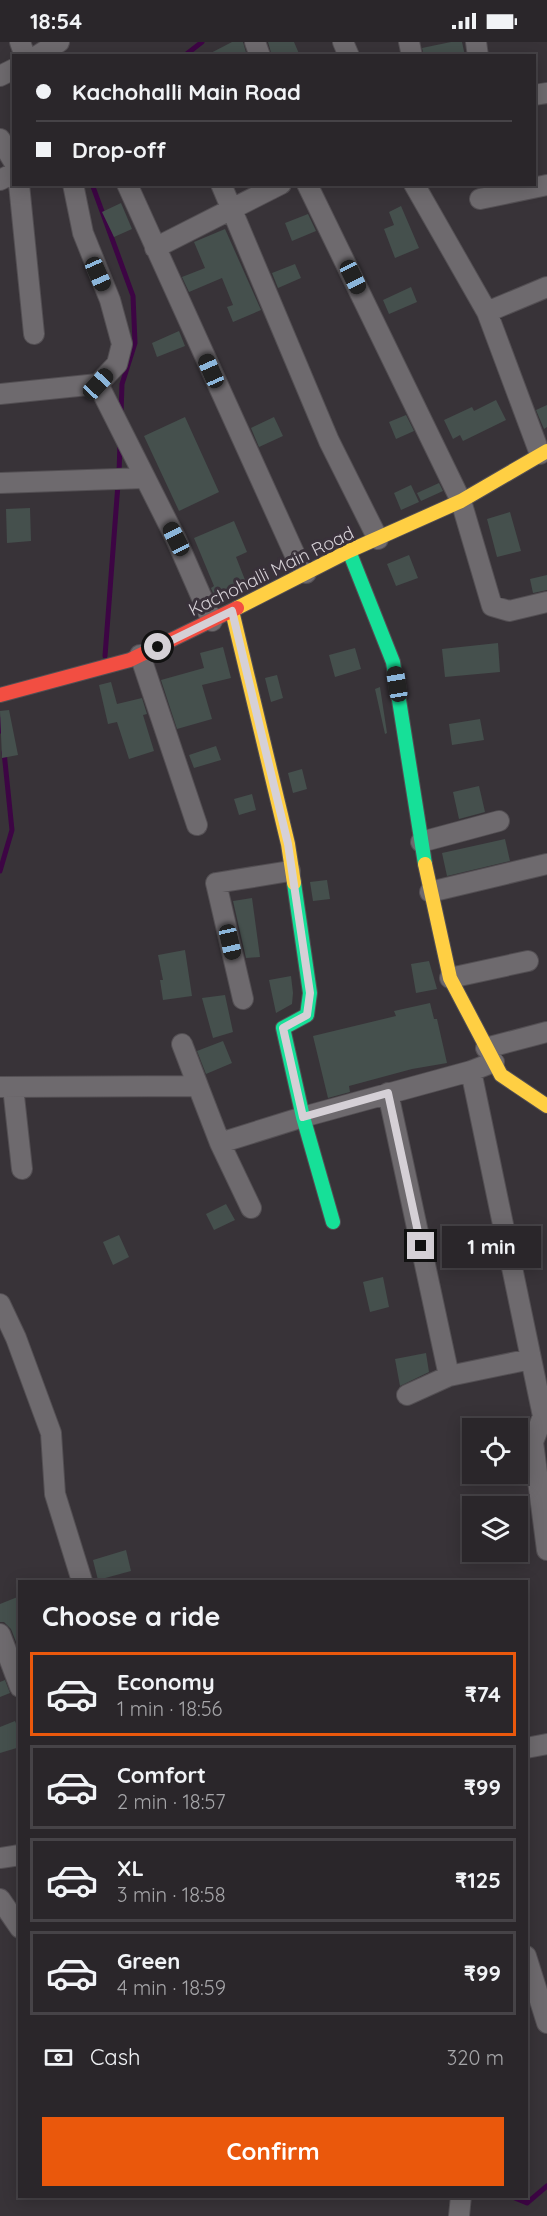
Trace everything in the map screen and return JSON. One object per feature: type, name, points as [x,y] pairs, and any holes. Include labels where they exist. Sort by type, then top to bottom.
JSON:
[{"type":"street","points":[[40,54],[59,42]]},
{"type":"street","points":[[0,139],[12,159]]},
{"type":"street","points":[[480,199],[547,185]]},
{"type":"street","points":[[19,186],[34,334]]},
{"type":"street","points":[[0,394],[98,384],[117,364],[122,344],[110,300],[83,233],[73,186]]},
{"type":"street","points":[[128,186],[295,555],[306,573]]},
{"type":"street","points":[[222,186],[329,441],[378,539]]},
{"type":"street","points":[[155,248],[277,186]]},
{"type":"street","points":[[308,186],[461,501],[492,606],[509,611],[547,602]]},
{"type":"street","points":[[415,186],[487,312],[543,452]]},
{"type":"street","points":[[487,312],[547,287]]},
{"type":"street","points":[[98,384],[207,604],[212,621]]},
{"type":"street","name":"Kachohalli Main Road","points":[[0,696],[130,660],[349,551],[461,501],[543,452]]},
{"type":"street","points":[[0,483],[145,478]]},
{"type":"street","points":[[349,551],[393,662],[420,842],[450,978],[501,1075],[547,1106]]},
{"type":"street","points":[[232,611],[288,844],[290,871],[310,993],[307,1015],[283,1028],[303,1117],[333,1222]]},
{"type":"street","points":[[140,655],[197,825]]},
{"type":"street","points":[[420,842],[499,821]]},
{"type":"street","points":[[430,892],[547,864]]},
{"type":"street","points":[[243,999],[216,883],[290,871]]},
{"type":"street","points":[[450,978],[528,961]]},
{"type":"street","points":[[220,1143],[303,1117],[471,1071],[490,1055],[547,1032]]},
{"type":"street","points":[[182,1044],[220,1143],[251,1208]]},
{"type":"street","points":[[471,1071],[543,1416],[540,1441],[547,1550]]},
{"type":"street","points":[[22,1168],[7,1087],[198,1086]]},
{"type":"street","points":[[388,1093],[449,1376]]},
{"type":"street","points":[[0,1304],[16,1338],[51,1433],[55,1494],[82,1580]]},
{"type":"street","points":[[406,1395],[449,1376],[531,1359]]},
{"type":"street","points":[[0,1634],[18,1682]]},
{"type":"street","points":[[528,1748],[547,1744]]},
{"type":"street","points":[[0,1858],[18,1855]]},
{"type":"street","points":[[0,1899],[18,1925]]},
{"type":"street","points":[[528,1962],[547,2023]]},
{"type":"street","points":[[459,2216],[461,2198]]},
{"type":"building","points":[[232,42],[243,42],[246,54],[209,54]]},
{"type":"building","points":[[268,42],[294,42],[299,54],[271,54]]},
{"type":"building","points":[[462,42],[465,54],[424,54],[422,48]]},
{"type":"building","points":[[121,203],[132,229],[114,237],[102,212]]},
{"type":"building","points":[[401,206],[419,248],[395,258],[384,229],[394,225],[389,212]]},
{"type":"building","points":[[308,214],[316,231],[292,241],[285,223]]},
{"type":"building","points":[[225,229],[261,310],[233,322],[227,307],[233,305],[222,278],[189,292],[182,277],[205,268],[194,242]]},
{"type":"building","points":[[295,264],[301,278],[278,288],[272,273]]},
{"type":"building","points":[[411,287],[417,302],[389,314],[383,300]]},
{"type":"building","points":[[179,331],[185,346],[157,357],[152,343]]},
{"type":"building","points":[[496,400],[506,420],[463,441],[460,435],[453,439],[444,420],[472,407],[474,411]]},
{"type":"building","points":[[547,405],[547,427],[544,429],[536,410]]},
{"type":"building","points":[[406,415],[414,431],[396,439],[389,422]]},
{"type":"building","points":[[185,417],[219,492],[179,511],[144,436]]},
{"type":"building","points":[[274,417],[283,436],[259,447],[251,428]]},
{"type":"building","points":[[439,483],[443,491],[421,501],[417,493]]},
{"type":"building","points":[[411,485],[419,502],[401,510],[394,493]]},
{"type":"building","points":[[30,508],[31,541],[7,543],[6,509]]},
{"type":"building","points":[[510,512],[521,551],[497,557],[487,519]]},
{"type":"building","points":[[234,521],[247,552],[236,557],[247,585],[216,600],[211,588],[214,586],[194,538]]},
{"type":"building","points":[[409,555],[418,578],[396,586],[387,564]]},
{"type":"building","points":[[547,575],[547,590],[533,593],[530,579]]},
{"type":"building","points":[[498,643],[500,672],[445,677],[442,649]]},
{"type":"building","points":[[223,647],[231,678],[202,685],[212,719],[177,729],[161,680],[204,668],[200,653]]},
{"type":"building","points":[[355,648],[361,669],[335,677],[329,655]]},
{"type":"building","points":[[277,675],[283,698],[271,702],[265,678]]},
{"type":"building","points":[[111,682],[117,704],[142,698],[147,714],[143,715],[154,751],[129,759],[117,722],[108,724],[99,685]]},
{"type":"building","points":[[380,687],[387,733],[385,734],[375,689]]},
{"type":"building","points":[[9,710],[18,755],[2,758],[0,711]]},
{"type":"building","points":[[480,719],[484,740],[452,745],[449,724]]},
{"type":"building","points":[[216,746],[221,760],[194,768],[189,755]]},
{"type":"building","points":[[302,769],[307,789],[293,793],[288,773]]},
{"type":"building","points":[[479,786],[485,812],[459,819],[453,792]]},
{"type":"building","points":[[252,794],[256,810],[239,815],[234,799]]},
{"type":"building","points":[[505,839],[510,861],[447,876],[442,853]]},
{"type":"building","points":[[327,880],[330,899],[313,901],[310,882]]},
{"type":"building","points":[[252,898],[260,957],[246,958],[233,901]]},
{"type":"building","points":[[185,950],[192,996],[163,1000],[160,980],[163,980],[158,955]]},
{"type":"building","points":[[429,961],[437,989],[416,993],[411,964]]},
{"type":"building","points":[[291,976],[292,1004],[276,1013],[269,980]]},
{"type":"building","points":[[225,995],[233,1032],[213,1038],[202,998]]},
{"type":"building","points":[[430,1003],[434,1019],[437,1019],[447,1063],[412,1069],[349,1086],[350,1092],[328,1098],[313,1036],[396,1016],[394,1011]]},
{"type":"building","points":[[223,1041],[232,1063],[206,1074],[197,1051]]},
{"type":"building","points":[[226,1204],[235,1220],[214,1230],[206,1214]]},
{"type":"building","points":[[119,1235],[129,1257],[113,1265],[103,1242]]},
{"type":"building","points":[[383,1277],[389,1307],[370,1312],[363,1282]]},
{"type":"building","points":[[426,1353],[429,1372],[400,1386],[395,1359]]},
{"type":"building","points":[[126,1550],[131,1571],[98,1580],[93,1560]]},
{"type":"building","points":[[18,1597],[18,1647],[11,1629],[4,1622],[0,1622],[0,1604]]},
{"type":"building","points":[[5,1680],[10,1693],[0,1697],[0,1682]]},
{"type":"building","points":[[15,1721],[18,1728],[18,1748],[0,1753],[0,1727]]},
{"type":"waterway","points":[[187,54],[202,42]]},
{"type":"waterway","points":[[93,186],[133,296],[135,343],[122,384],[121,414]]},
{"type":"waterway","points":[[119,474],[120,442]]},
{"type":"waterway","points":[[105,656],[118,484]]},
{"type":"waterway","points":[[0,719],[1,731]]},
{"type":"waterway","points":[[0,871],[12,830],[4,752]]},
{"type":"waterway","points":[[515,2198],[527,2203],[547,2186]]},
{"type":"traffic: fast","points":[[349,551],[393,662],[425,864]]},
{"type":"traffic: fast","points":[[294,883],[310,993],[307,1015],[283,1028],[303,1117],[333,1222]]},
{"type":"traffic: slow","points":[[237,608],[349,551],[461,501],[547,451]]},
{"type":"traffic: slow","points":[[232,611],[288,844],[294,883]]},
{"type":"traffic: slow","points":[[425,864],[450,978],[501,1075],[547,1106]]},
{"type":"traffic: jam","points":[[0,695],[130,660],[237,608]]},
{"type":"route","points":[[158,647],[232,611],[288,844],[290,871],[310,993],[307,1015],[283,1028],[303,1117],[388,1093],[421,1246]]}]
